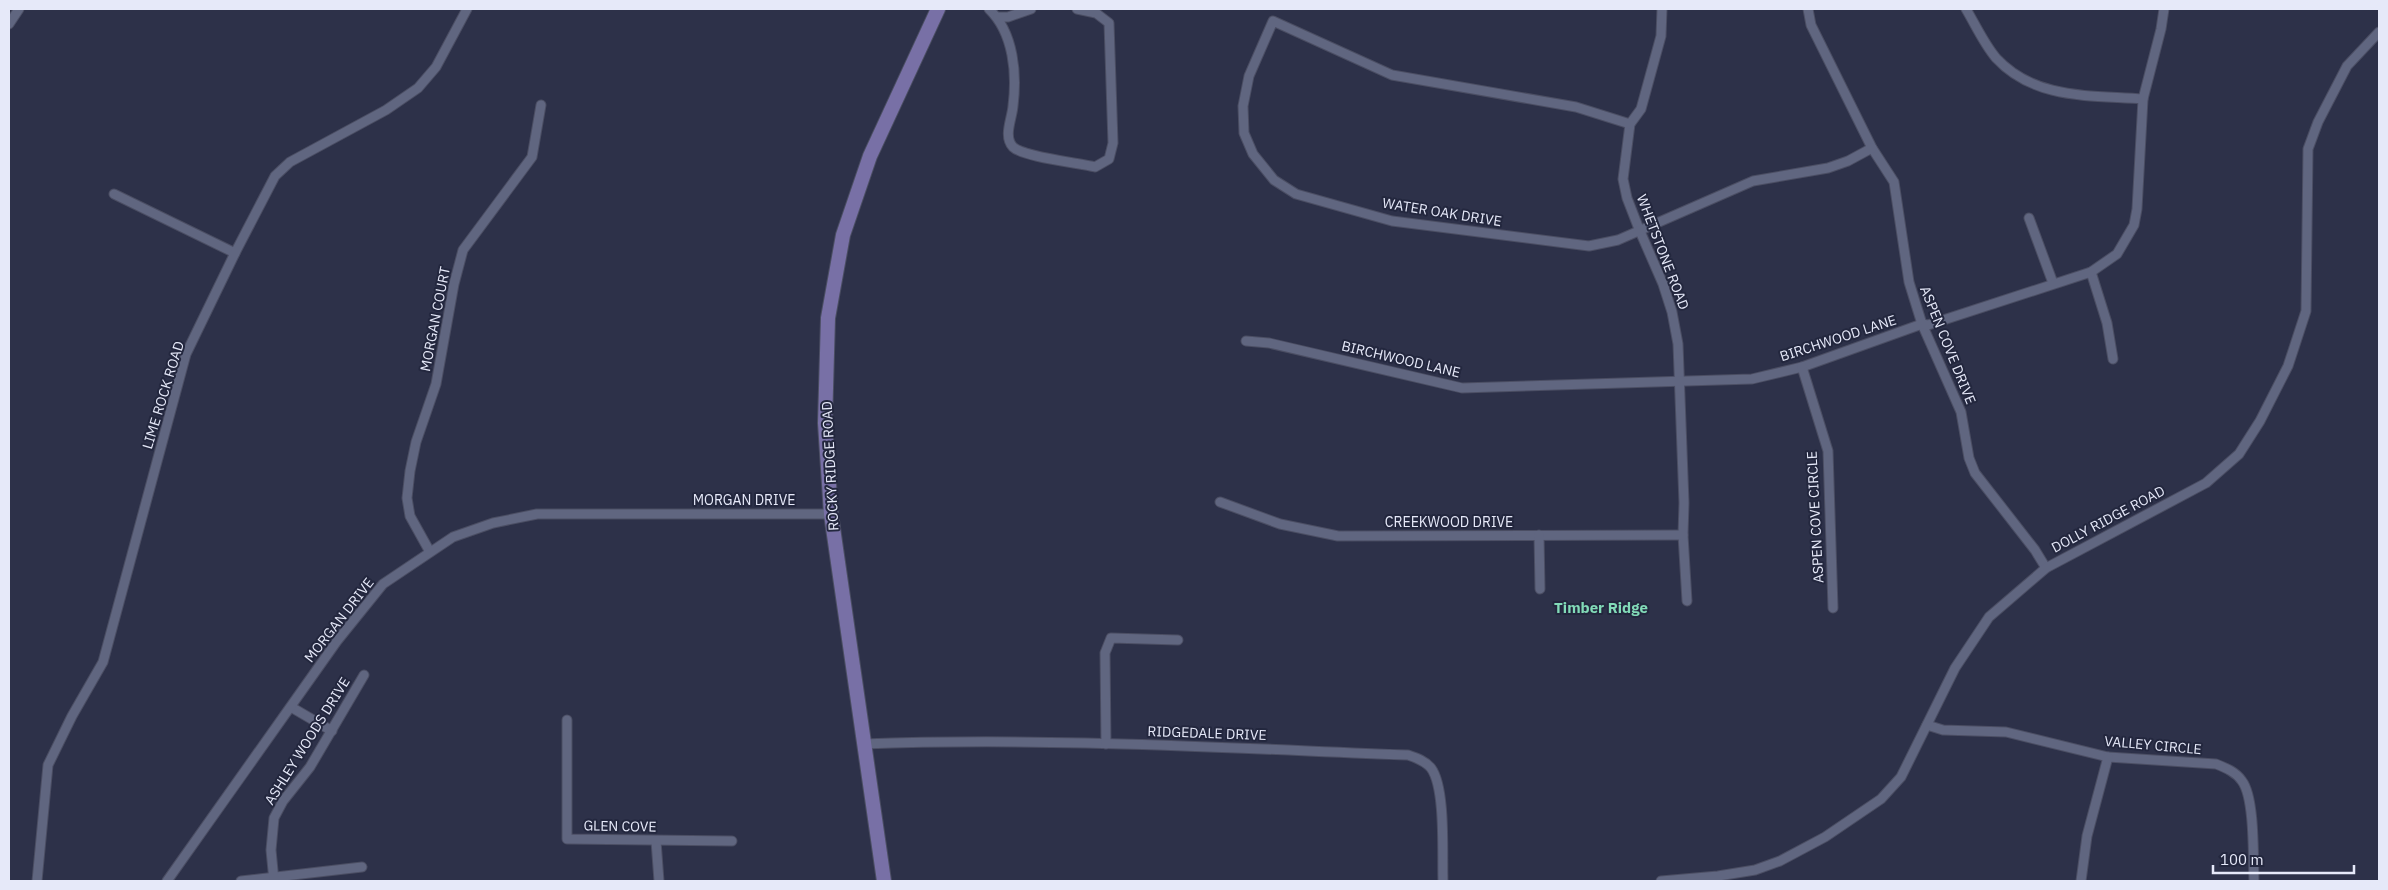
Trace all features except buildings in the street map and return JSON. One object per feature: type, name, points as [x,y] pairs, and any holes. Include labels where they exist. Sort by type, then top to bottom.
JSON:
[{"type":"main road","name":"ROCKY RIDGE ROAD","points":[[884,881],[831,514],[825,423],[828,318],[843,235],[870,156],[938,9]]},
{"type":"street","points":[[9,24],[19,9]]},
{"type":"street","name":"LIME ROCK ROAD","points":[[37,881],[48,765],[72,716],[103,662],[186,354],[234,253],[275,176],[290,162],[386,110],[418,88],[436,67],[467,9]]},
{"type":"street","points":[[989,9],[998,18],[1008,36],[1015,73],[1013,107],[1008,134],[1013,147],[1026,154],[1095,167],[1110,159],[1113,143],[1110,23],[1096,13],[1077,9]]},
{"type":"street","points":[[998,18],[1008,18],[1031,9]]},
{"type":"street","name":"WHETSTONE ROAD","points":[[1662,9],[1662,36],[1641,108],[1630,124],[1624,179],[1627,198],[1638,229],[1663,284],[1672,312],[1678,344],[1684,503],[1683,534],[1687,601]]},
{"type":"street","name":"ASPEN COVE DRIVE","points":[[1808,9],[1811,25],[1872,148],[1894,182],[1909,282],[1922,324],[1961,412],[1969,458],[1975,473],[2036,550],[2046,568]]},
{"type":"street","points":[[1966,9],[1995,57],[2018,78],[2052,92],[2143,99]]},
{"type":"street","name":"BIRCHWOOD LANE","points":[[1246,341],[1269,343],[1462,388],[1752,379],[1802,367],[1922,324],[1928,325],[2091,272],[2116,254],[2134,224],[2138,209],[2143,99],[2161,29],[2164,9]]},
{"type":"street","name":"WATER OAK DRIVE","points":[[1630,124],[1576,107],[1392,75],[1273,21],[1249,76],[1243,106],[1244,133],[1253,154],[1274,180],[1296,194],[1392,221],[1589,246],[1618,240],[1638,229],[1753,181],[1828,168],[1848,162],[1872,148]]},
{"type":"street","name":"DOLLY RIDGE ROAD","points":[[1660,881],[1718,876],[1755,870],[1780,861],[1825,837],[1881,799],[1901,777],[1955,668],[1989,616],[2046,568],[2206,484],[2239,454],[2260,421],[2288,366],[2306,311],[2308,149],[2318,122],[2347,66],[2379,32]]},
{"type":"street","name":"MORGAN COURT","points":[[430,552],[410,516],[407,498],[416,442],[436,384],[454,284],[464,250],[532,157],[541,105]]},
{"type":"street","points":[[114,194],[234,253]]},
{"type":"street","points":[[2029,218],[2053,283]]},
{"type":"street","points":[[2091,272],[2107,323],[2113,360]]},
{"type":"street","name":"ASPEN COVE CIRCLE","points":[[1802,367],[1828,452],[1833,608]]},
{"type":"street","name":"CREEKWOOD DRIVE","points":[[1220,502],[1280,524],[1338,536],[1683,534]]},
{"type":"street","name":"MORGAN DRIVE","points":[[168,881],[337,641],[383,584],[453,537],[493,522],[537,514],[831,514]]},
{"type":"street","points":[[1539,536],[1540,589]]},
{"type":"street","points":[[1106,744],[1105,653],[1111,638],[1178,640]]},
{"type":"street","name":"ASHLEY WOODS DRIVE","points":[[274,879],[271,850],[274,818],[283,801],[310,767],[364,675]]},
{"type":"street","points":[[291,707],[332,731]]},
{"type":"street","name":"GLEN COVE","points":[[567,720],[567,839],[732,842]]},
{"type":"street","name":"VALLEY CIRCLE","points":[[1927,725],[1943,730],[2006,732],[2108,757],[2216,764],[2229,769],[2243,782],[2250,805],[2254,881]]},
{"type":"street","name":"RIDGEDALE DRIVE","points":[[863,744],[947,741],[1106,744],[1408,755],[1420,758],[1432,769],[1440,791],[1443,881]]},
{"type":"street","points":[[2081,881],[2087,836],[2108,757]]},
{"type":"street","points":[[656,840],[659,881]]},
{"type":"street","points":[[242,881],[274,879],[362,867]]},
{"type":"district","name":"Timber Ridge","points":[[1601,608]]}]
